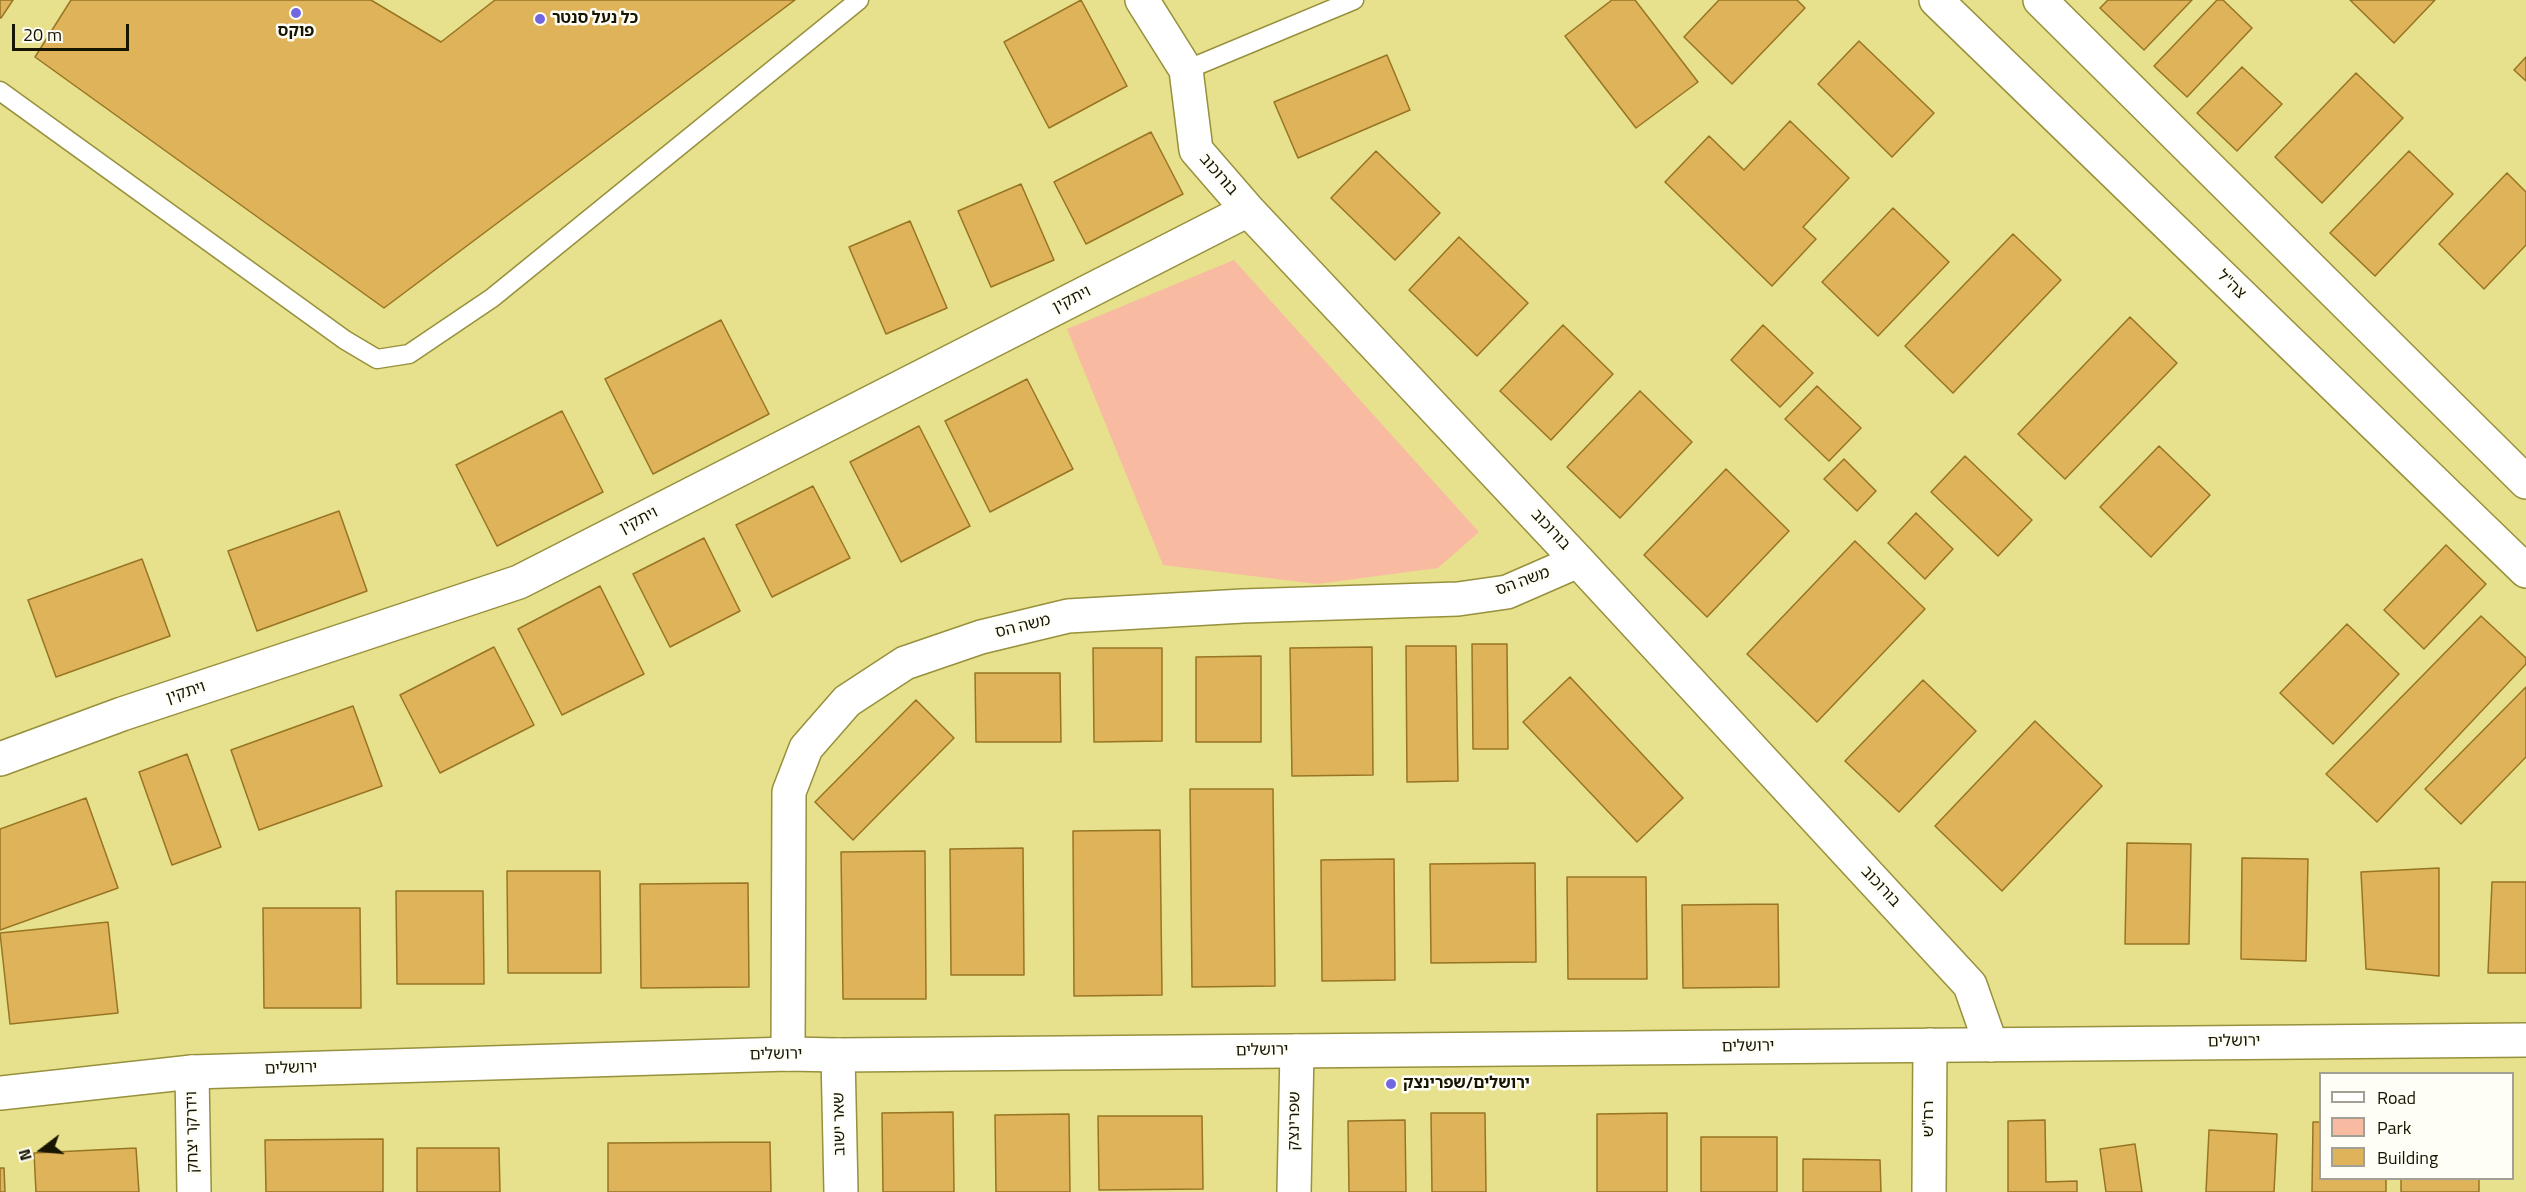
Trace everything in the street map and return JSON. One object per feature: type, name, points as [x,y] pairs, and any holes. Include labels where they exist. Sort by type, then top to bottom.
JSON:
[{"type":"street","name":"בורוכוב","points":[[1142,0],[1186,70],[1196,150],[1248,210],[1578,561],[1970,985],[1991,1045]]},
{"type":"street","name":"צה\"ל","points":[[1936,0],[2526,571]]},
{"type":"street","points":[[2040,0],[2526,482]]},
{"type":"street","name":"ויתקין","points":[[0,759],[122,714],[519,582],[1248,210]]},
{"type":"street","name":"משה הס","points":[[788,1054],[789,792],[806,748],[847,701],[905,663],[981,637],[1068,616],[1244,606],[1458,599],[1507,592],[1578,561]]},
{"type":"street","name":"ירושלים","points":[[0,1093],[192,1072],[788,1054],[2526,1040]]},
{"type":"street","name":"רח\"ש","points":[[1929,1192],[1930,1045]]},
{"type":"street","name":"שפרינצק","points":[[1294,1192],[1296,1051]]},
{"type":"street","name":"שאר ישוב","points":[[838,1055],[842,1192]]},
{"type":"street","name":"וידרקר יצחק","points":[[192,1072],[194,1192]]},
{"type":"lane","points":[[0,91],[345,340],[378,359],[409,354],[492,298],[859,0]]},
{"type":"lane","points":[[1186,70],[1354,0]]},
{"type":"green space","points":[[1234,260],[1479,532],[1438,568],[1317,584],[1163,565],[1067,329]]},
{"type":"building","points":[[0,0],[13,0],[1,18],[0,18]]},
{"type":"building","points":[[71,0],[371,0],[441,42],[495,0],[795,0],[384,308],[35,57]]},
{"type":"building","points":[[1081,0],[1127,86],[1049,128],[1004,42]]},
{"type":"building","points":[[1612,0],[1635,0],[1698,82],[1636,128],[1565,36]]},
{"type":"building","points":[[1719,0],[1797,0],[1805,8],[1732,84],[1684,37]]},
{"type":"building","points":[[2108,0],[2192,0],[2144,50],[2100,8]]},
{"type":"building","points":[[2217,0],[2223,0],[2252,28],[2187,97],[2154,66]]},
{"type":"building","points":[[2350,0],[2435,0],[2394,43]]},
{"type":"building","points":[[1859,41],[1934,113],[1892,157],[1818,84]]},
{"type":"building","points":[[1387,55],[1410,110],[1298,158],[1274,102]]},
{"type":"building","points":[[2526,57],[2526,81],[2514,70]]},
{"type":"building","points":[[2242,67],[2282,104],[2237,151],[2197,113]]},
{"type":"building","points":[[2356,73],[2403,118],[2322,203],[2275,157]]},
{"type":"building","points":[[1790,121],[1849,178],[1803,227],[1816,239],[1772,286],[1665,182],[1709,136],[1744,170]]},
{"type":"building","points":[[1151,132],[1183,194],[1086,244],[1054,182]]},
{"type":"building","points":[[1376,151],[1440,213],[1395,260],[1331,198]]},
{"type":"building","points":[[2409,151],[2453,194],[2375,276],[2330,233]]},
{"type":"building","points":[[2507,173],[2526,192],[2526,245],[2484,289],[2439,244]]},
{"type":"building","points":[[1021,184],[1054,260],[991,287],[958,211]]},
{"type":"building","points":[[1893,208],[1949,262],[1878,336],[1822,282]]},
{"type":"building","points":[[910,221],[947,308],[886,334],[849,247]]},
{"type":"building","points":[[2013,234],[2061,280],[1953,393],[1905,346]]},
{"type":"building","points":[[1459,237],[1528,303],[1477,356],[1409,290]]},
{"type":"building","points":[[2130,317],[2177,363],[2065,479],[2018,434]]},
{"type":"building","points":[[721,320],[769,414],[653,474],[605,379]]},
{"type":"building","points":[[1563,325],[1613,374],[1551,440],[1500,391]]},
{"type":"building","points":[[1763,325],[1813,373],[1780,407],[1731,360]]},
{"type":"building","points":[[1027,379],[1073,469],[990,512],[945,421]]},
{"type":"building","points":[[1817,386],[1861,428],[1829,461],[1785,419]]},
{"type":"building","points":[[1640,391],[1692,442],[1620,518],[1567,467]]},
{"type":"building","points":[[562,411],[603,492],[497,546],[456,465]]},
{"type":"building","points":[[919,426],[970,526],[901,562],[850,462]]},
{"type":"building","points":[[2159,446],[2210,495],[2151,557],[2100,507]]},
{"type":"building","points":[[1965,456],[2032,520],[1998,556],[1931,492]]},
{"type":"building","points":[[1844,459],[1876,491],[1857,511],[1824,479]]},
{"type":"building","points":[[1726,469],[1789,531],[1707,617],[1644,555]]},
{"type":"building","points":[[813,486],[850,558],[772,597],[736,525]]},
{"type":"building","points":[[339,511],[367,591],[257,631],[228,551]]},
{"type":"building","points":[[1916,513],[1953,549],[1925,579],[1888,543]]},
{"type":"building","points":[[704,538],[740,611],[670,647],[633,574]]},
{"type":"building","points":[[1855,541],[1925,609],[1817,722],[1747,654]]},
{"type":"building","points":[[2446,545],[2486,584],[2424,649],[2384,610]]},
{"type":"building","points":[[142,559],[170,636],[56,677],[28,600]]},
{"type":"building","points":[[600,586],[644,674],[562,715],[518,629]]},
{"type":"building","points":[[2481,616],[2526,658],[2526,664],[2377,822],[2326,774]]},
{"type":"building","points":[[2347,624],[2399,674],[2333,744],[2280,693]]},
{"type":"building","points":[[1472,644],[1507,644],[1508,749],[1473,749]]},
{"type":"building","points":[[1406,646],[1456,646],[1458,781],[1407,782]]},
{"type":"building","points":[[494,647],[534,725],[440,773],[400,695]]},
{"type":"building","points":[[1372,647],[1373,775],[1292,776],[1290,648]]},
{"type":"building","points":[[1093,648],[1162,648],[1162,741],[1094,742]]},
{"type":"building","points":[[1261,656],[1261,742],[1196,742],[1196,657]]},
{"type":"building","points":[[975,673],[1060,673],[1061,742],[976,742]]},
{"type":"building","points":[[1570,677],[1683,798],[1637,842],[1523,722]]},
{"type":"building","points":[[1923,680],[1976,731],[1899,812],[1845,761]]},
{"type":"building","points":[[2526,687],[2526,757],[2461,824],[2425,789]]},
{"type":"building","points":[[916,700],[954,738],[853,840],[815,802]]},
{"type":"building","points":[[353,706],[382,786],[259,830],[231,750]]},
{"type":"building","points":[[2035,721],[2102,786],[2002,891],[1935,826]]},
{"type":"building","points":[[187,754],[221,847],[172,865],[139,772]]},
{"type":"building","points":[[1190,789],[1273,789],[1275,986],[1192,987]]},
{"type":"building","points":[[86,798],[118,888],[0,930],[0,829]]},
{"type":"building","points":[[1160,830],[1162,995],[1074,996],[1073,831]]},
{"type":"building","points":[[2127,843],[2191,844],[2189,944],[2125,944]]},
{"type":"building","points":[[1023,848],[1024,975],[951,975],[950,849]]},
{"type":"building","points":[[925,851],[926,999],[843,999],[841,852]]},
{"type":"building","points":[[2242,858],[2308,859],[2306,961],[2241,959]]},
{"type":"building","points":[[1394,859],[1395,980],[1322,981],[1321,860]]},
{"type":"building","points":[[1535,863],[1536,962],[1431,963],[1430,864]]},
{"type":"building","points":[[2439,868],[2439,976],[2366,969],[2361,872]]},
{"type":"building","points":[[507,871],[600,871],[601,973],[508,973]]},
{"type":"building","points":[[1567,877],[1646,877],[1647,979],[1568,979]]},
{"type":"building","points":[[2492,882],[2526,882],[2526,973],[2488,973]]},
{"type":"building","points":[[748,883],[749,987],[641,988],[640,884]]},
{"type":"building","points":[[396,891],[483,891],[484,984],[397,984]]},
{"type":"building","points":[[1778,904],[1779,987],[1683,988],[1682,905]]},
{"type":"building","points":[[263,908],[360,908],[361,1008],[264,1008]]},
{"type":"building","points":[[108,922],[118,1013],[10,1024],[0,933]]},
{"type":"building","points":[[953,1112],[954,1192],[883,1192],[882,1113]]},
{"type":"building","points":[[1431,1113],[1485,1113],[1486,1192],[1432,1192]]},
{"type":"building","points":[[1667,1113],[1667,1192],[1597,1192],[1597,1114]]},
{"type":"building","points":[[1069,1114],[1070,1192],[996,1192],[995,1115]]},
{"type":"building","points":[[1098,1116],[1202,1116],[1203,1189],[1099,1190]]},
{"type":"building","points":[[1405,1120],[1406,1192],[1349,1192],[1348,1121]]},
{"type":"building","points":[[2045,1120],[2046,1182],[2077,1181],[2077,1192],[2008,1192],[2008,1121]]},
{"type":"building","points":[[2313,1122],[2319,1122],[2319,1180],[2386,1180],[2386,1192],[2312,1192]]},
{"type":"building","points":[[2209,1130],[2277,1134],[2274,1192],[2206,1192]]},
{"type":"building","points":[[1701,1137],[1777,1137],[1777,1192],[1701,1192]]},
{"type":"building","points":[[383,1139],[383,1192],[266,1192],[265,1140]]},
{"type":"building","points":[[770,1142],[771,1192],[608,1192],[608,1143]]},
{"type":"building","points":[[2135,1144],[2142,1192],[2106,1192],[2100,1149]]},
{"type":"building","points":[[136,1148],[139,1192],[36,1192],[34,1153]]},
{"type":"building","points":[[417,1148],[499,1148],[500,1192],[417,1192]]},
{"type":"building","points":[[1803,1159],[1880,1160],[1881,1192],[1803,1192]]},
{"type":"building","points":[[0,1168],[4,1168],[5,1192],[0,1192]]},
{"type":"building","points":[[2401,1180],[2479,1180],[2479,1192],[2401,1192]]},
{"type":"place","name":"פוקס","points":[[296,13]]},
{"type":"place","name":"כל נעל סנטר","points":[[540,19]]},
{"type":"place","name":"ירושלים/שפרינצק","points":[[1391,1084]]}]
